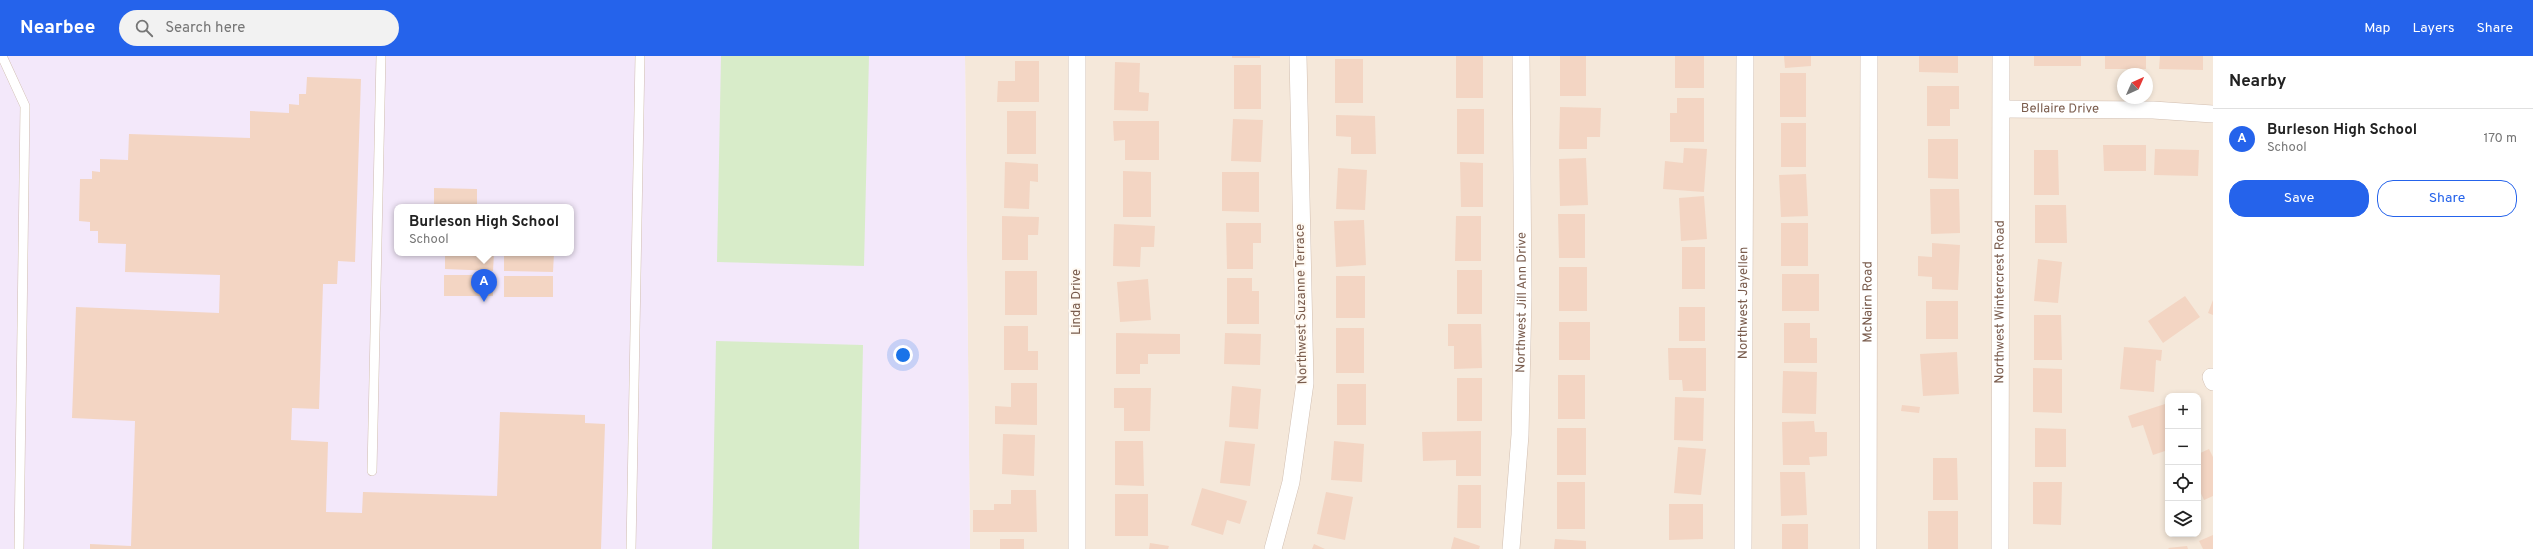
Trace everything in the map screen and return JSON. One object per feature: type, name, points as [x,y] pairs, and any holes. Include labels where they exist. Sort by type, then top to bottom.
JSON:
[{"type":"street","name":"Linda Drive","points":[[1077,56],[1077,549]]},
{"type":"street","name":"Northwest Suzanne Terrace","points":[[1273,549],[1291,482],[1305,383],[1298,56]]},
{"type":"street","name":"Northwest Jill Ann Drive","points":[[1511,549],[1520,435],[1523,295],[1521,56]]},
{"type":"street","name":"Northwest Jayellen","points":[[1743,549],[1745,56]]},
{"type":"street","name":"McNairn Road","points":[[1868,549],[1869,56]]},
{"type":"street","name":"Northwest Wintercrest Road","points":[[2000,549],[2001,56]]},
{"type":"street","name":"Bellaire Drive","points":[[2002,109],[2153,110],[2213,114]]},
{"type":"lane","points":[[2,56],[25,106],[19,549]]},
{"type":"lane","points":[[372,470],[381,56]]},
{"type":"lane","points":[[631,549],[640,56]]},
{"type":"shaded area","points":[[0,56],[965,56],[970,549],[0,549]]},
{"type":"shaded area","points":[[965,56],[2213,56],[2213,549],[970,549]]},
{"type":"green space","points":[[721,56],[869,56],[864,266],[717,262]]},
{"type":"green space","points":[[716,341],[863,345],[859,549],[712,549]]},
{"type":"building","points":[[1232,56],[1260,56],[1260,58],[1232,58]]},
{"type":"building","points":[[1456,56],[1483,56],[1483,98],[1456,98]]},
{"type":"building","points":[[1560,56],[1586,56],[1586,96],[1560,96]]},
{"type":"building","points":[[1675,56],[1704,56],[1704,88],[1675,88]]},
{"type":"building","points":[[1784,56],[1811,56],[1811,66],[1785,68]]},
{"type":"building","points":[[1919,56],[1958,56],[1958,73],[1919,72]]},
{"type":"building","points":[[2034,56],[2081,56],[2081,66],[2034,66]]},
{"type":"building","points":[[2105,56],[2146,56],[2146,68],[2105,69]]},
{"type":"building","points":[[2160,56],[2203,56],[2203,70],[2159,69]]},
{"type":"building","points":[[1335,59],[1363,59],[1363,103],[1335,103]]},
{"type":"building","points":[[1015,61],[1039,61],[1039,102],[997,102],[998,81],[1015,81]]},
{"type":"building","points":[[1115,62],[1140,63],[1139,92],[1149,93],[1148,111],[1114,110]]},
{"type":"building","points":[[1234,65],[1261,65],[1261,109],[1234,109]]},
{"type":"building","points":[[1780,73],[1806,73],[1806,117],[1780,117]]},
{"type":"building","points":[[307,77],[361,79],[355,262],[338,261],[337,284],[323,284],[319,409],[292,408],[291,440],[328,442],[326,512],[362,513],[363,492],[497,496],[500,412],[585,415],[585,423],[605,424],[601,549],[90,549],[90,544],[131,546],[135,421],[72,418],[76,307],[219,313],[220,275],[125,272],[126,244],[98,243],[98,231],[90,231],[90,222],[79,221],[80,179],[92,179],[92,171],[100,172],[100,159],[128,160],[129,134],[250,138],[250,111],[289,113],[289,104],[299,105],[299,94],[306,94]]},
{"type":"building","points":[[1927,86],[1959,86],[1959,109],[1950,109],[1950,126],[1927,126]]},
{"type":"building","points":[[1677,98],[1704,98],[1704,142],[1670,142],[1670,113],[1677,113]]},
{"type":"building","points":[[1560,107],[1601,108],[1600,137],[1587,137],[1587,149],[1559,149]]},
{"type":"building","points":[[1457,109],[1484,109],[1484,154],[1457,154]]},
{"type":"building","points":[[1007,111],[1036,111],[1036,154],[1007,154]]},
{"type":"building","points":[[1336,115],[1375,116],[1376,154],[1351,154],[1351,137],[1336,136]]},
{"type":"building","points":[[1233,119],[1263,120],[1261,162],[1231,161]]},
{"type":"building","points":[[1113,121],[1159,121],[1159,160],[1125,160],[1125,140],[1114,141]]},
{"type":"building","points":[[1781,123],[1806,123],[1806,167],[1781,167]]},
{"type":"building","points":[[1928,139],[1958,139],[1958,179],[1928,178]]},
{"type":"building","points":[[2103,145],[2146,145],[2146,171],[2104,171]]},
{"type":"building","points":[[1684,148],[1707,149],[1704,192],[1663,189],[1665,161],[1683,163]]},
{"type":"building","points":[[2155,149],[2199,150],[2198,176],[2154,175]]},
{"type":"building","points":[[2034,150],[2058,150],[2059,195],[2034,195]]},
{"type":"building","points":[[1586,158],[1588,205],[1560,206],[1559,159]]},
{"type":"building","points":[[1005,162],[1038,164],[1038,182],[1030,181],[1029,209],[1004,208]]},
{"type":"building","points":[[1460,162],[1483,163],[1483,207],[1461,207]]},
{"type":"building","points":[[1338,168],[1367,170],[1365,210],[1336,209]]},
{"type":"building","points":[[1123,171],[1151,172],[1151,217],[1123,217]]},
{"type":"building","points":[[1222,172],[1259,172],[1259,212],[1222,211]]},
{"type":"building","points":[[1806,174],[1808,216],[1781,217],[1779,175]]},
{"type":"building","points":[[434,188],[477,189],[477,204],[434,204]]},
{"type":"building","points":[[1930,189],[1959,189],[1960,233],[1931,234]]},
{"type":"building","points":[[1704,196],[1707,239],[1681,241],[1679,198]]},
{"type":"building","points":[[2035,205],[2066,205],[2067,243],[2035,243]]},
{"type":"building","points":[[1558,214],[1585,214],[1585,258],[1559,258]]},
{"type":"building","points":[[1002,216],[1039,217],[1038,235],[1028,235],[1028,260],[1002,260]]},
{"type":"building","points":[[1456,216],[1481,216],[1481,261],[1455,261]]},
{"type":"building","points":[[1364,220],[1366,265],[1336,267],[1334,221]]},
{"type":"building","points":[[1226,223],[1261,223],[1261,243],[1253,243],[1253,269],[1227,269]]},
{"type":"building","points":[[1781,223],[1808,223],[1808,266],[1781,266]]},
{"type":"building","points":[[1114,224],[1155,226],[1154,247],[1141,247],[1140,267],[1113,266]]},
{"type":"building","points":[[1932,243],[1960,245],[1958,290],[1932,289],[1932,277],[1918,276],[1918,256],[1932,257]]},
{"type":"building","points":[[1682,247],[1705,247],[1705,289],[1682,289]]},
{"type":"building","points":[[445,256],[494,256],[493,271],[445,269]]},
{"type":"building","points":[[504,256],[554,256],[553,272],[504,271]]},
{"type":"building","points":[[2038,259],[2062,262],[2058,303],[2034,301]]},
{"type":"building","points":[[1559,267],[1587,267],[1587,311],[1559,311]]},
{"type":"building","points":[[1457,270],[1482,270],[1482,314],[1457,314]]},
{"type":"building","points":[[1005,271],[1037,271],[1037,315],[1005,315]]},
{"type":"building","points":[[1782,274],[1819,274],[1819,311],[1782,311]]},
{"type":"building","points":[[444,275],[493,275],[493,296],[444,296]]},
{"type":"building","points":[[504,276],[553,276],[553,297],[504,297]]},
{"type":"building","points":[[1336,276],[1365,276],[1365,318],[1336,318]]},
{"type":"building","points":[[1227,278],[1252,278],[1252,291],[1259,291],[1259,324],[1227,324]]},
{"type":"building","points":[[1148,279],[1151,320],[1120,322],[1117,282]]},
{"type":"building","points":[[2185,296],[2200,317],[2163,343],[2148,321]]},
{"type":"building","points":[[2213,300],[2213,315],[2208,313]]},
{"type":"building","points":[[1926,301],[1958,301],[1958,339],[1926,339]]},
{"type":"building","points":[[1679,307],[1705,307],[1705,341],[1679,341]]},
{"type":"building","points":[[2034,315],[2061,315],[2062,360],[2034,360]]},
{"type":"building","points":[[1559,322],[1590,322],[1590,360],[1559,360]]},
{"type":"building","points":[[1784,323],[1810,323],[1810,338],[1817,338],[1817,363],[1784,363]]},
{"type":"building","points":[[1448,324],[1481,324],[1482,368],[1454,369],[1454,346],[1448,346]]},
{"type":"building","points":[[1004,326],[1028,326],[1028,351],[1038,351],[1038,370],[1004,370]]},
{"type":"building","points":[[1336,328],[1364,328],[1364,373],[1336,373]]},
{"type":"building","points":[[1116,333],[1180,334],[1180,354],[1148,354],[1148,364],[1140,364],[1140,374],[1116,374]]},
{"type":"building","points":[[1225,333],[1261,334],[1260,365],[1224,364]]},
{"type":"building","points":[[2124,347],[2162,350],[2161,361],[2156,360],[2154,392],[2120,389]]},
{"type":"building","points":[[1668,348],[1706,348],[1706,391],[1683,391],[1682,380],[1669,380]]},
{"type":"building","points":[[1957,352],[1959,394],[1923,396],[1920,354]]},
{"type":"building","points":[[2033,368],[2062,369],[2062,413],[2033,412]]},
{"type":"building","points":[[1783,371],[1817,372],[1816,414],[1782,413]]},
{"type":"building","points":[[1558,375],[1585,375],[1585,419],[1558,419]]},
{"type":"building","points":[[1457,378],[1482,378],[1482,421],[1457,421]]},
{"type":"building","points":[[1011,383],[1037,383],[1037,425],[995,424],[995,406],[1011,407]]},
{"type":"building","points":[[1337,384],[1366,384],[1366,425],[1337,425]]},
{"type":"building","points":[[1232,386],[1261,389],[1258,429],[1229,427]]},
{"type":"building","points":[[1114,388],[1151,388],[1150,431],[1124,431],[1124,408],[1114,408]]},
{"type":"building","points":[[1675,397],[1704,398],[1703,441],[1674,440]]},
{"type":"building","points":[[2165,404],[2165,451],[2153,455],[2143,425],[2132,428],[2128,416]]},
{"type":"building","points":[[1902,405],[1920,407],[1919,413],[1901,411]]},
{"type":"building","points":[[1814,421],[1815,432],[1827,432],[1827,456],[1809,457],[1810,465],[1783,465],[1782,422]]},
{"type":"building","points":[[1557,428],[1586,428],[1586,475],[1557,475]]},
{"type":"building","points":[[2035,428],[2066,429],[2066,467],[2035,467]]},
{"type":"building","points":[[1481,431],[1481,476],[1456,476],[1456,460],[1423,461],[1422,432]]},
{"type":"building","points":[[1003,434],[1035,435],[1034,476],[1002,474]]},
{"type":"building","points":[[1115,441],[1143,441],[1144,486],[1115,485]]},
{"type":"building","points":[[1225,441],[1255,444],[1250,486],[1220,483]]},
{"type":"building","points":[[1334,441],[1364,444],[1362,482],[1331,480]]},
{"type":"building","points":[[1678,447],[1706,449],[1701,495],[1674,493]]},
{"type":"building","points":[[2209,449],[2213,457],[2213,496],[2204,500],[2201,494],[2201,453]]},
{"type":"building","points":[[1933,458],[1957,458],[1958,500],[1933,500]]},
{"type":"building","points":[[1780,472],[1805,472],[1807,515],[1781,516]]},
{"type":"building","points":[[1557,482],[1585,482],[1585,529],[1557,529]]},
{"type":"building","points":[[2033,482],[2062,482],[2061,525],[2033,524]]},
{"type":"building","points":[[1458,485],[1481,485],[1481,528],[1457,528]]},
{"type":"building","points":[[1202,488],[1247,501],[1240,524],[1227,520],[1223,535],[1191,525]]},
{"type":"building","points":[[1011,490],[1036,490],[1037,532],[973,532],[973,510],[994,510],[994,504],[1011,504]]},
{"type":"building","points":[[1326,492],[1353,497],[1345,540],[1317,534]]},
{"type":"building","points":[[1115,494],[1148,494],[1148,536],[1115,536]]},
{"type":"building","points":[[1669,504],[1703,504],[1703,539],[1669,540]]},
{"type":"building","points":[[1928,511],[1958,511],[1958,549],[1928,549]]},
{"type":"building","points":[[1782,524],[1808,524],[1808,549],[1782,549]]},
{"type":"building","points":[[2213,535],[2213,549],[2203,549],[2199,541]]},
{"type":"building","points":[[1454,537],[1480,546],[1479,549],[1451,549]]},
{"type":"building","points":[[1000,539],[1024,539],[1024,549],[1000,549]]},
{"type":"building","points":[[1555,539],[1586,541],[1586,549],[1554,549]]},
{"type":"building","points":[[1150,543],[1169,546],[1168,549],[1149,549]]},
{"type":"building","points":[[1314,544],[1325,549],[1312,549]]},
{"type":"building","points":[[2187,546],[2188,549],[2168,548]]},
{"type":"place","name":"Burleson High School","points":[[484,302]]}]
